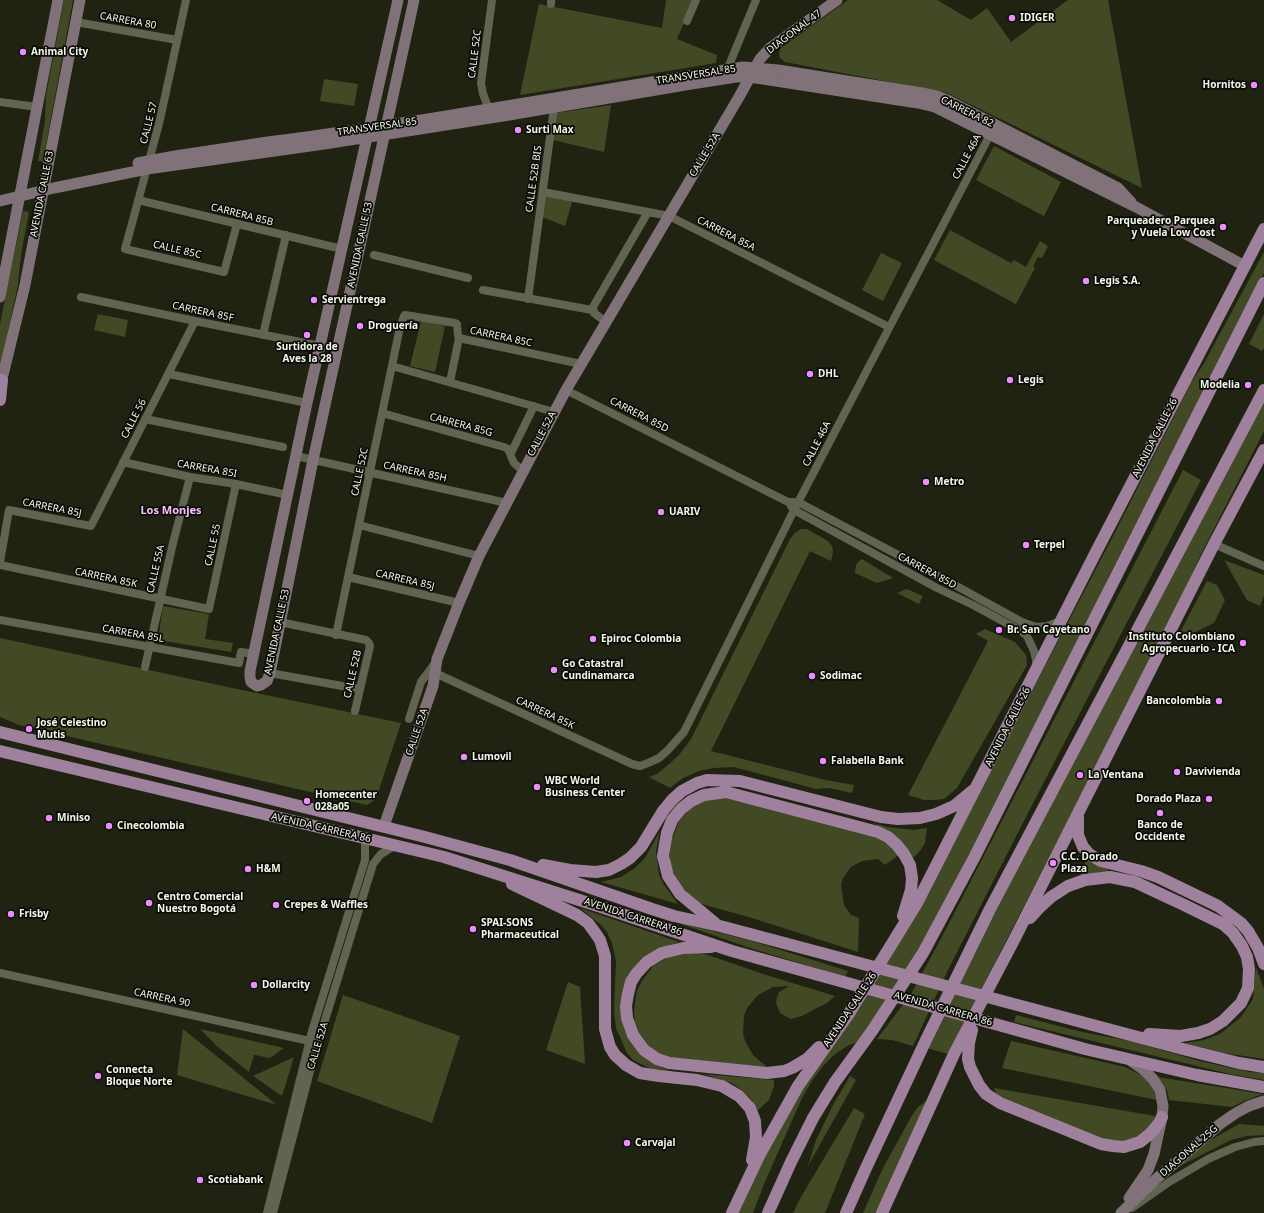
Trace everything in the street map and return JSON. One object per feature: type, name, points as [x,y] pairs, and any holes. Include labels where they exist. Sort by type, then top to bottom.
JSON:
[{"type":"main road","name":"AVENIDA CALLE 26","points":[[732,1213],[746,1181],[798,1086],[850,1012],[918,903],[1264,229]]},
{"type":"main road","points":[[768,1213],[813,1118],[835,1082],[872,1031],[923,953],[967,870],[1264,283]]},
{"type":"main road","points":[[0,400],[1,384]]},
{"type":"main road","points":[[846,1213],[926,1040],[990,909],[1264,390]]},
{"type":"main road","points":[[1254,469],[1264,444]]},
{"type":"main road","points":[[882,1213],[954,1054],[980,1007],[1214,544],[1264,450]]},
{"type":"main road","name":"AVENIDA CARRERA 86","points":[[0,732],[384,826],[510,860],[652,909],[737,930],[1239,1063],[1264,1067]]},
{"type":"main road","name":"AVENIDA CARRERA 86","points":[[0,751],[475,866],[726,949],[1085,1049],[1205,1077],[1264,1087]]},
{"type":"main road","points":[[510,860],[570,870],[596,872],[609,870],[630,858],[641,847],[663,811],[672,800],[682,791],[697,783],[707,780],[740,781],[881,817],[898,819],[928,816],[943,811],[954,806],[966,797],[979,784]]},
{"type":"main road","points":[[720,926],[680,894],[668,876],[663,856],[667,833],[672,820],[681,809],[691,801],[704,795],[726,792],[878,832],[897,844],[910,865],[912,878],[909,900],[891,947]]},
{"type":"main road","points":[[1078,812],[1078,835],[1083,847],[1089,854],[1101,861],[1158,877],[1223,909],[1241,923],[1248,931],[1258,948],[1264,964]]},
{"type":"main road","points":[[475,866],[576,915],[592,927],[600,940],[604,956],[604,1017],[606,1038],[610,1047],[626,1065],[640,1073],[697,1080],[722,1086],[732,1091],[745,1102],[753,1115],[756,1128],[756,1144],[746,1181]]},
{"type":"main road","points":[[1014,940],[1040,907],[1061,890],[1079,881],[1110,877],[1135,882],[1222,924],[1233,934],[1242,946],[1247,957],[1249,969],[1248,988],[1241,1003],[1223,1021],[1210,1029],[1181,1036],[1122,1032]]},
{"type":"main road","points":[[726,949],[673,949],[646,962],[641,968],[631,982],[626,1006],[627,1018],[633,1035],[644,1050],[657,1059],[669,1063],[746,1072],[767,1073],[784,1071],[806,1059],[850,1012]]},
{"type":"main road","points":[[980,1007],[969,1044],[968,1059],[970,1067],[979,1085],[986,1094],[1000,1103],[1102,1144],[1124,1147],[1140,1142],[1159,1123],[1162,1117]]},
{"type":"street","points":[[0,297],[58,0]]},
{"type":"street","name":"AVENIDA CALLE 63","points":[[1,384],[25,285],[80,0]]},
{"type":"street","name":"CALLE 57","points":[[125,249],[159,124],[186,0]]},
{"type":"street","name":"AVENIDA CALLE 53","points":[[398,0],[307,404],[254,654],[250,677],[251,682],[257,686],[267,681],[270,673],[313,460],[414,0]]},
{"type":"street","name":"CALLE 52C","points":[[489,109],[483,94],[481,83],[492,0]]},
{"type":"street","points":[[687,21],[696,0]]},
{"type":"street","points":[[727,70],[756,0]]},
{"type":"street","name":"DIAGONAL 47","points":[[752,72],[760,58],[770,48],[837,0]]},
{"type":"street","name":"CARRERA 80","points":[[76,22],[177,40]]},
{"type":"street","name":"TRANSVERSAL 85","points":[[0,193],[20,192],[268,142],[307,137],[368,133],[503,111],[743,67],[752,72]]},
{"type":"street","name":"CARRERA 82","points":[[752,72],[778,70],[922,93],[947,100],[992,130],[1118,188],[1136,207],[1245,266]]},
{"type":"street","name":"TRANSVERSAL 85","points":[[385,130],[489,109],[503,111],[554,108],[721,79],[752,72]]},
{"type":"street","name":"CALLE 52A","points":[[384,826],[433,686],[437,659],[479,556],[566,390],[739,97],[752,72]]},
{"type":"street","points":[[0,102],[37,107]]},
{"type":"street","name":"CALLE 52B BIS","points":[[528,299],[554,108]]},
{"type":"street","name":"CALLE 46A","points":[[648,763],[659,758],[684,732],[798,502],[992,130]]},
{"type":"street","name":"TRANSVERSAL 85","points":[[0,201],[20,192]]},
{"type":"street","name":"CARRERA 85A","points":[[543,192],[669,216],[889,327]]},
{"type":"street","name":"CARRERA 85B","points":[[138,200],[342,249]]},
{"type":"street","points":[[592,310],[592,306],[648,212]]},
{"type":"street","name":"CALLE 85C","points":[[125,249],[224,272],[237,224]]},
{"type":"street","points":[[263,335],[286,235]]},
{"type":"street","points":[[374,255],[468,278]]},
{"type":"street","points":[[483,290],[592,310],[606,322]]},
{"type":"street","name":"CARRERA 85F","points":[[81,297],[320,346]]},
{"type":"street","name":"CALLE 52C","points":[[336,634],[400,327],[405,314]]},
{"type":"street","name":"CARRERA 85C","points":[[405,314],[455,322],[458,327],[459,338],[581,364]]},
{"type":"street","name":"CALLE 56","points":[[90,526],[195,321]]},
{"type":"street","points":[[450,382],[459,338]]},
{"type":"street","points":[[392,366],[554,412]]},
{"type":"street","points":[[169,374],[307,404]]},
{"type":"street","name":"CARRERA 85D","points":[[566,390],[788,502],[794,510],[937,588],[1021,631],[1027,636],[1034,651],[1036,671]]},
{"type":"street","points":[[523,471],[514,463],[511,453],[534,406]]},
{"type":"street","name":"CARRERA 85G","points":[[382,413],[504,447],[511,453]]},
{"type":"street","points":[[145,419],[283,447]]},
{"type":"street","name":"CARRERA 85H","points":[[296,456],[507,503]]},
{"type":"street","name":"CARRERA 85I","points":[[123,462],[190,477],[236,484],[288,495]]},
{"type":"street","name":"CALLE 55A","points":[[145,667],[190,477]]},
{"type":"street","name":"CALLE 55","points":[[209,609],[236,484]]},
{"type":"street","name":"CARRERA 85D","points":[[788,502],[798,502],[1022,622],[1036,627],[1061,622]]},
{"type":"street","name":"CARRERA 85J","points":[[0,562],[9,510],[90,526]]},
{"type":"street","points":[[358,525],[479,556]]},
{"type":"street","points":[[1214,544],[1264,566]]},
{"type":"street","name":"CARRERA 85K","points":[[0,565],[209,609]]},
{"type":"street","name":"CARRERA 85J","points":[[348,577],[459,603]]},
{"type":"street","name":"CARRERA 85L","points":[[0,620],[239,663],[241,652],[254,654]]},
{"type":"street","points":[[280,622],[336,634]]},
{"type":"street","name":"CALLE 52B","points":[[336,634],[366,640],[370,646],[355,711]]},
{"type":"street","points":[[409,719],[421,682],[437,659]]},
{"type":"street","points":[[270,673],[359,689]]},
{"type":"street","name":"CARRERA 85K","points":[[435,673],[632,764],[640,766],[648,763]]},
{"type":"street","name":"CALLE 52A","points":[[267,1213],[309,1041],[365,860],[364,838]]},
{"type":"street","name":"CALLE 52A","points":[[273,1213],[319,1043],[373,864],[381,854],[396,846]]},
{"type":"street","name":"CARRERA 90","points":[[0,973],[319,1043]]},
{"type":"street","name":"DIAGONAL 25G","points":[[1122,1213],[1151,1163],[1156,1146],[1163,1106],[1160,1090],[1153,1079],[1131,1060]]},
{"type":"street","name":"DIAGONAL 25G","points":[[1122,1213],[1155,1180],[1220,1124],[1243,1109],[1264,1101]]},
{"type":"street","points":[[1122,1213],[1169,1182],[1208,1159],[1235,1147],[1264,1141]]},
{"type":"green space","points":[[64,0],[73,0],[43,161],[38,161],[45,121],[46,95]]},
{"type":"green space","points":[[666,0],[694,0],[677,39],[717,55],[716,63],[520,95],[539,4],[662,28]]},
{"type":"green space","points":[[848,0],[937,0],[971,20],[987,8],[1011,42],[1068,0],[1108,0],[1142,188],[947,93],[785,62],[780,58],[779,53],[781,48]]},
{"type":"green space","points":[[324,79],[358,84],[354,106],[320,101]]},
{"type":"green space","points":[[611,105],[604,152],[553,140],[556,113]]},
{"type":"green space","points":[[994,146],[1061,182],[1044,216],[976,180]]},
{"type":"green space","points":[[546,189],[574,195],[565,226],[542,217]]},
{"type":"green space","points":[[23,211],[29,212],[21,255],[18,285],[0,368],[0,324]]},
{"type":"green space","points":[[950,230],[1011,263],[1014,260],[1026,267],[1040,241],[1048,246],[1042,258],[1038,257],[1033,266],[1035,268],[1016,304],[934,260]]},
{"type":"green space","points":[[1264,252],[1264,273],[1113,568],[1041,717],[932,926],[909,967],[858,1042],[849,1045],[835,1054],[813,1079],[802,1098],[764,1184],[753,1213],[736,1213],[780,1124],[826,1054],[859,1010],[909,926],[1109,544],[1191,383],[1203,365]]},
{"type":"green space","points":[[881,253],[902,263],[883,301],[862,290]]},
{"type":"green space","points":[[98,314],[128,320],[125,337],[94,330]]},
{"type":"green space","points":[[1264,314],[1264,348],[1262,351],[1249,344]]},
{"type":"green space","points":[[421,321],[445,326],[435,372],[410,366]]},
{"type":"green space","points":[[1264,398],[1264,431],[1200,556],[1179,604],[1086,788],[948,1054],[927,1048],[961,974]]},
{"type":"green space","points":[[1183,470],[1201,480],[948,970],[913,1046],[892,1040],[877,1039],[911,994],[945,931]]},
{"type":"green space","points":[[801,529],[807,529],[828,541],[832,546],[833,552],[831,561],[810,551],[711,751],[826,780],[854,785],[852,793],[829,788],[816,789],[734,767],[713,768],[699,771],[683,778],[670,788],[649,777],[657,774],[668,765],[679,755],[691,739],[790,539]]},
{"type":"green space","points":[[862,559],[893,578],[877,583],[855,573],[856,565]]},
{"type":"green space","points":[[1224,560],[1264,575],[1264,595],[1260,606],[1247,600]]},
{"type":"green space","points":[[1207,581],[1217,585],[1225,600],[1214,623],[1175,642]]},
{"type":"green space","points":[[907,589],[923,596],[919,604],[897,593]]},
{"type":"green space","points":[[163,606],[209,614],[205,639],[233,643],[231,652],[158,640]]},
{"type":"green space","points":[[985,629],[1015,642],[1026,655],[1027,665],[957,788],[944,799],[924,800],[908,795],[988,641],[976,634]]},
{"type":"green space","points":[[0,638],[401,723],[376,799],[367,805],[19,725],[0,717]]},
{"type":"green space","points":[[717,796],[873,833],[900,854],[885,865],[878,859],[862,861],[851,867],[843,878],[841,885],[844,905],[851,915],[859,918],[858,952],[749,917],[701,904],[682,887],[676,878],[670,863],[672,840],[678,823],[691,807]]},
{"type":"green space","points":[[873,823],[887,827],[914,830],[927,828],[925,843],[912,859],[889,831]]},
{"type":"green space","points":[[660,831],[656,851],[659,875],[664,885],[678,904],[601,882],[621,877],[635,868],[645,858]]},
{"type":"green space","points":[[1088,859],[1109,868],[1108,872],[1080,876],[1080,869]]},
{"type":"green space","points":[[580,908],[679,942],[652,952],[640,963],[622,1004],[649,1061],[673,1072],[656,1071],[633,1060],[627,1053],[616,1028],[614,1011],[616,961],[612,943],[607,932],[600,924]]},
{"type":"green space","points":[[670,920],[752,941],[848,971],[845,977],[747,947]]},
{"type":"green space","points":[[683,953],[708,955],[835,996],[827,1003],[802,1016],[791,1019],[780,1013],[776,1003],[779,992],[789,986],[773,987],[758,995],[747,1008],[744,1016],[743,1033],[745,1041],[753,1055],[767,1067],[663,1057],[645,1044],[635,1025],[634,1013],[637,991],[653,966],[670,956]]},
{"type":"green space","points":[[1256,967],[1264,989],[1264,1059],[1224,1053],[1185,1043],[1204,1040],[1220,1034],[1241,1017],[1253,999]]},
{"type":"green space","points":[[568,982],[580,987],[585,1064],[546,1050]]},
{"type":"green space","points":[[343,995],[460,1036],[432,1123],[317,1081]]},
{"type":"green space","points":[[1016,1015],[1082,1032],[1130,1041],[1200,1061],[1250,1072],[1264,1073],[1264,1080],[1230,1074],[1014,1022]]},
{"type":"green space","points":[[183,1029],[277,1105],[177,1075]]},
{"type":"green space","points":[[200,1029],[284,1048],[270,1058],[235,1051],[254,1055],[249,1072],[218,1047]]},
{"type":"green space","points":[[1011,1041],[1125,1067],[1145,1077],[1151,1084],[1157,1100],[1002,1068]]},
{"type":"green space","points":[[294,1057],[282,1096],[253,1076]]},
{"type":"green space","points":[[703,1074],[774,1080],[774,1086],[769,1100],[758,1110],[750,1098],[732,1083]]},
{"type":"green space","points":[[850,1076],[856,1080],[808,1166],[816,1140],[833,1105]]},
{"type":"green space","points":[[1158,1077],[1263,1094],[1232,1107],[1169,1100],[1167,1090]]},
{"type":"green space","points":[[994,1088],[1155,1116],[1153,1122],[1145,1133],[1128,1142],[1101,1140],[997,1096]]},
{"type":"green space","points":[[928,1099],[877,1213],[863,1213],[883,1168],[910,1119],[917,1108]]},
{"type":"green space","points":[[854,1108],[865,1114],[825,1213],[793,1213],[801,1197]]},
{"type":"green space","points":[[1239,1124],[1264,1126],[1264,1135],[1247,1136],[1231,1140],[1172,1170],[1209,1141]]},
{"type":"place","name":"IDIGER","points":[[1012,18]]},
{"type":"place","name":"Animal City","points":[[23,52]]},
{"type":"place","name":"Hornitos","points":[[1254,85]]},
{"type":"place","name":"Surti Max","points":[[518,130]]},
{"type":"place","name":"Parqueadero Parquea y Vuela Low Cost","points":[[1223,227]]},
{"type":"place","name":"Legis S.A.","points":[[1086,281]]},
{"type":"place","name":"Servientrega","points":[[314,300]]},
{"type":"place","name":"Droguería","points":[[360,326]]},
{"type":"place","name":"Surtidora de Aves la 28","points":[[307,335]]},
{"type":"place","name":"DHL","points":[[810,374]]},
{"type":"place","name":"Legis","points":[[1010,380]]},
{"type":"place","name":"Modelia","points":[[1248,385]]},
{"type":"place","name":"Metro","points":[[926,482]]},
{"type":"place","name":"UARIV","points":[[661,512]]},
{"type":"place","name":"Terpel","points":[[1026,545]]},
{"type":"place","name":"Br. San Cayetano","points":[[999,630]]},
{"type":"place","name":"Epiroc Colombia","points":[[593,639]]},
{"type":"place","name":"Instituto Colombiano Agropecuario - ICA","points":[[1243,643]]},
{"type":"place","name":"Go Catastral Cundinamarca","points":[[554,670]]},
{"type":"place","name":"Sodimac","points":[[812,676]]},
{"type":"place","name":"Bancolombia","points":[[1219,701]]},
{"type":"place","name":"José Celestino Mutis","points":[[29,729]]},
{"type":"place","name":"Lumovil","points":[[464,757]]},
{"type":"place","name":"Falabella Bank","points":[[823,761]]},
{"type":"place","name":"Davivienda","points":[[1177,772]]},
{"type":"place","name":"La Ventana","points":[[1080,775]]},
{"type":"place","name":"WBC World Business Center","points":[[537,787]]},
{"type":"place","name":"Dorado Plaza","points":[[1209,799]]},
{"type":"place","name":"Homecenter 028a05","points":[[307,801]]},
{"type":"place","name":"Banco de Occidente","points":[[1160,813]]},
{"type":"place","name":"Miniso","points":[[49,818]]},
{"type":"place","name":"Cinecolombia","points":[[109,826]]},
{"type":"place","name":"C.C. Dorado Plaza","points":[[1053,863]]},
{"type":"place","name":"H&M","points":[[248,869]]},
{"type":"place","name":"Centro Comercial Nuestro Bogotá","points":[[149,903]]},
{"type":"place","name":"Crepes & Waffles","points":[[276,905]]},
{"type":"place","name":"Frisby","points":[[11,914]]},
{"type":"place","name":"SPAI-SONS Pharmaceutical","points":[[473,929]]},
{"type":"place","name":"Dollarcity","points":[[254,985]]},
{"type":"place","name":"Connecta Bloque Norte","points":[[98,1076]]},
{"type":"place","name":"Carvajal","points":[[627,1143]]},
{"type":"place","name":"Scotiabank","points":[[200,1180]]},
{"type":"district","name":"Los Monjes","points":[[171,511]]}]
